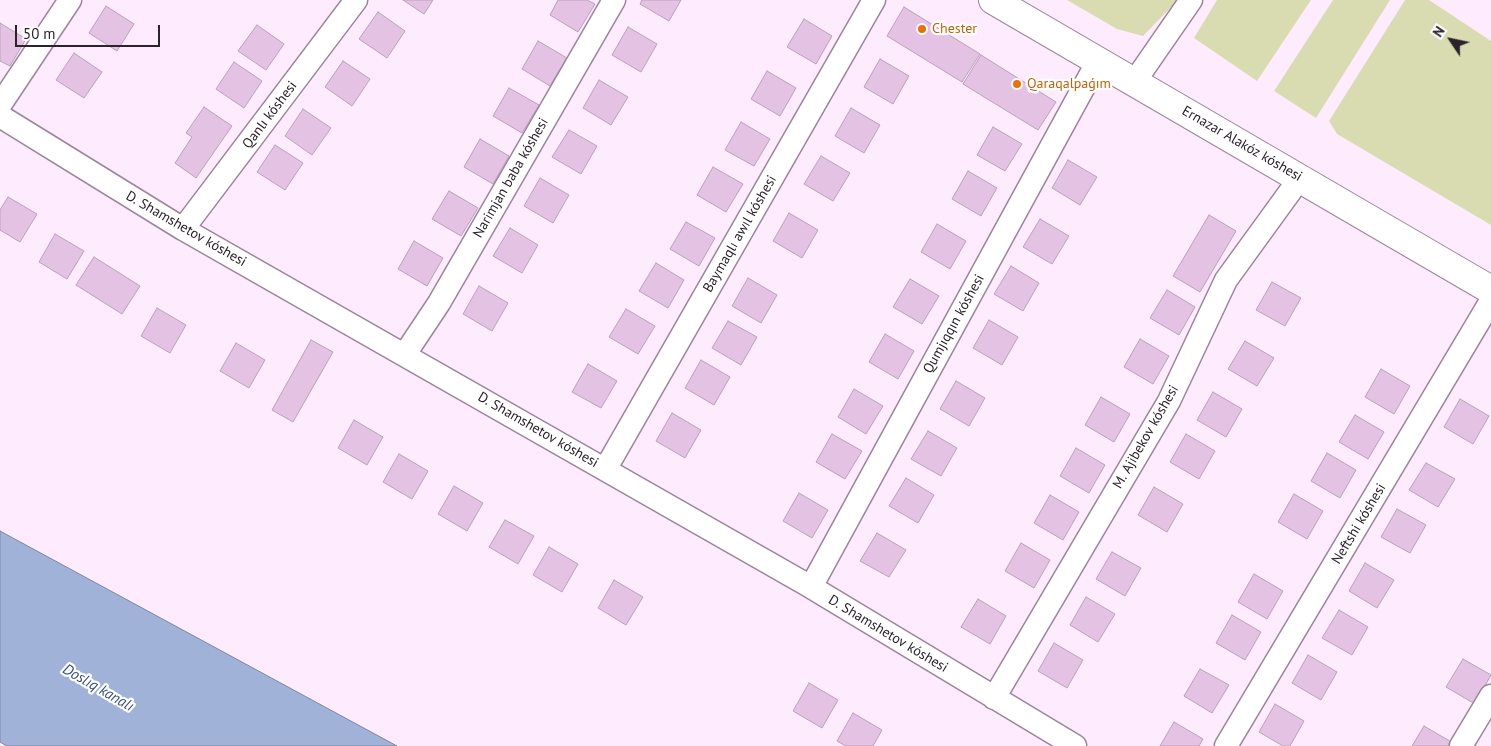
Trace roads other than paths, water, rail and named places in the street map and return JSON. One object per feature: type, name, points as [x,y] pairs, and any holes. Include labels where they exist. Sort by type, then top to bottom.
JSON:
[{"type":"main road","name":"Ernazar Alakóz kóshesi","points":[[993,0],[1491,290]]},
{"type":"street","points":[[0,105],[70,0]]},
{"type":"street","name":"Qanlı kóshesi","points":[[183,229],[356,0]]},
{"type":"street","name":"Narimjan baba kóshesi","points":[[405,354],[439,303],[614,0]]},
{"type":"street","name":"Baymaqlı awıl kóshesi","points":[[606,468],[874,0]]},
{"type":"street","points":[[1134,81],[1191,0]]},
{"type":"street","name":"Qumjıqqın kóshesi","points":[[811,587],[1098,61]]},
{"type":"street","name":"D. Shamshetov kóshesi","points":[[0,116],[183,229],[606,468],[811,587],[1074,746]]},
{"type":"street","name":"M. Ajibekov kóshesi","points":[[994,698],[1169,401],[1226,280],[1300,178]]},
{"type":"street","name":"Neftshi kóshesi","points":[[1226,746],[1491,301]]},
{"type":"street","points":[[1461,746],[1491,696]]},
{"type":"water","name":"Doslıq kanalı","points":[[0,531],[397,746],[7,746],[0,742]]},
{"type":"place","name":"Chester","points":[[922,29]]},
{"type":"place","name":"Qaraqalpaǵım","points":[[1017,84]]}]
